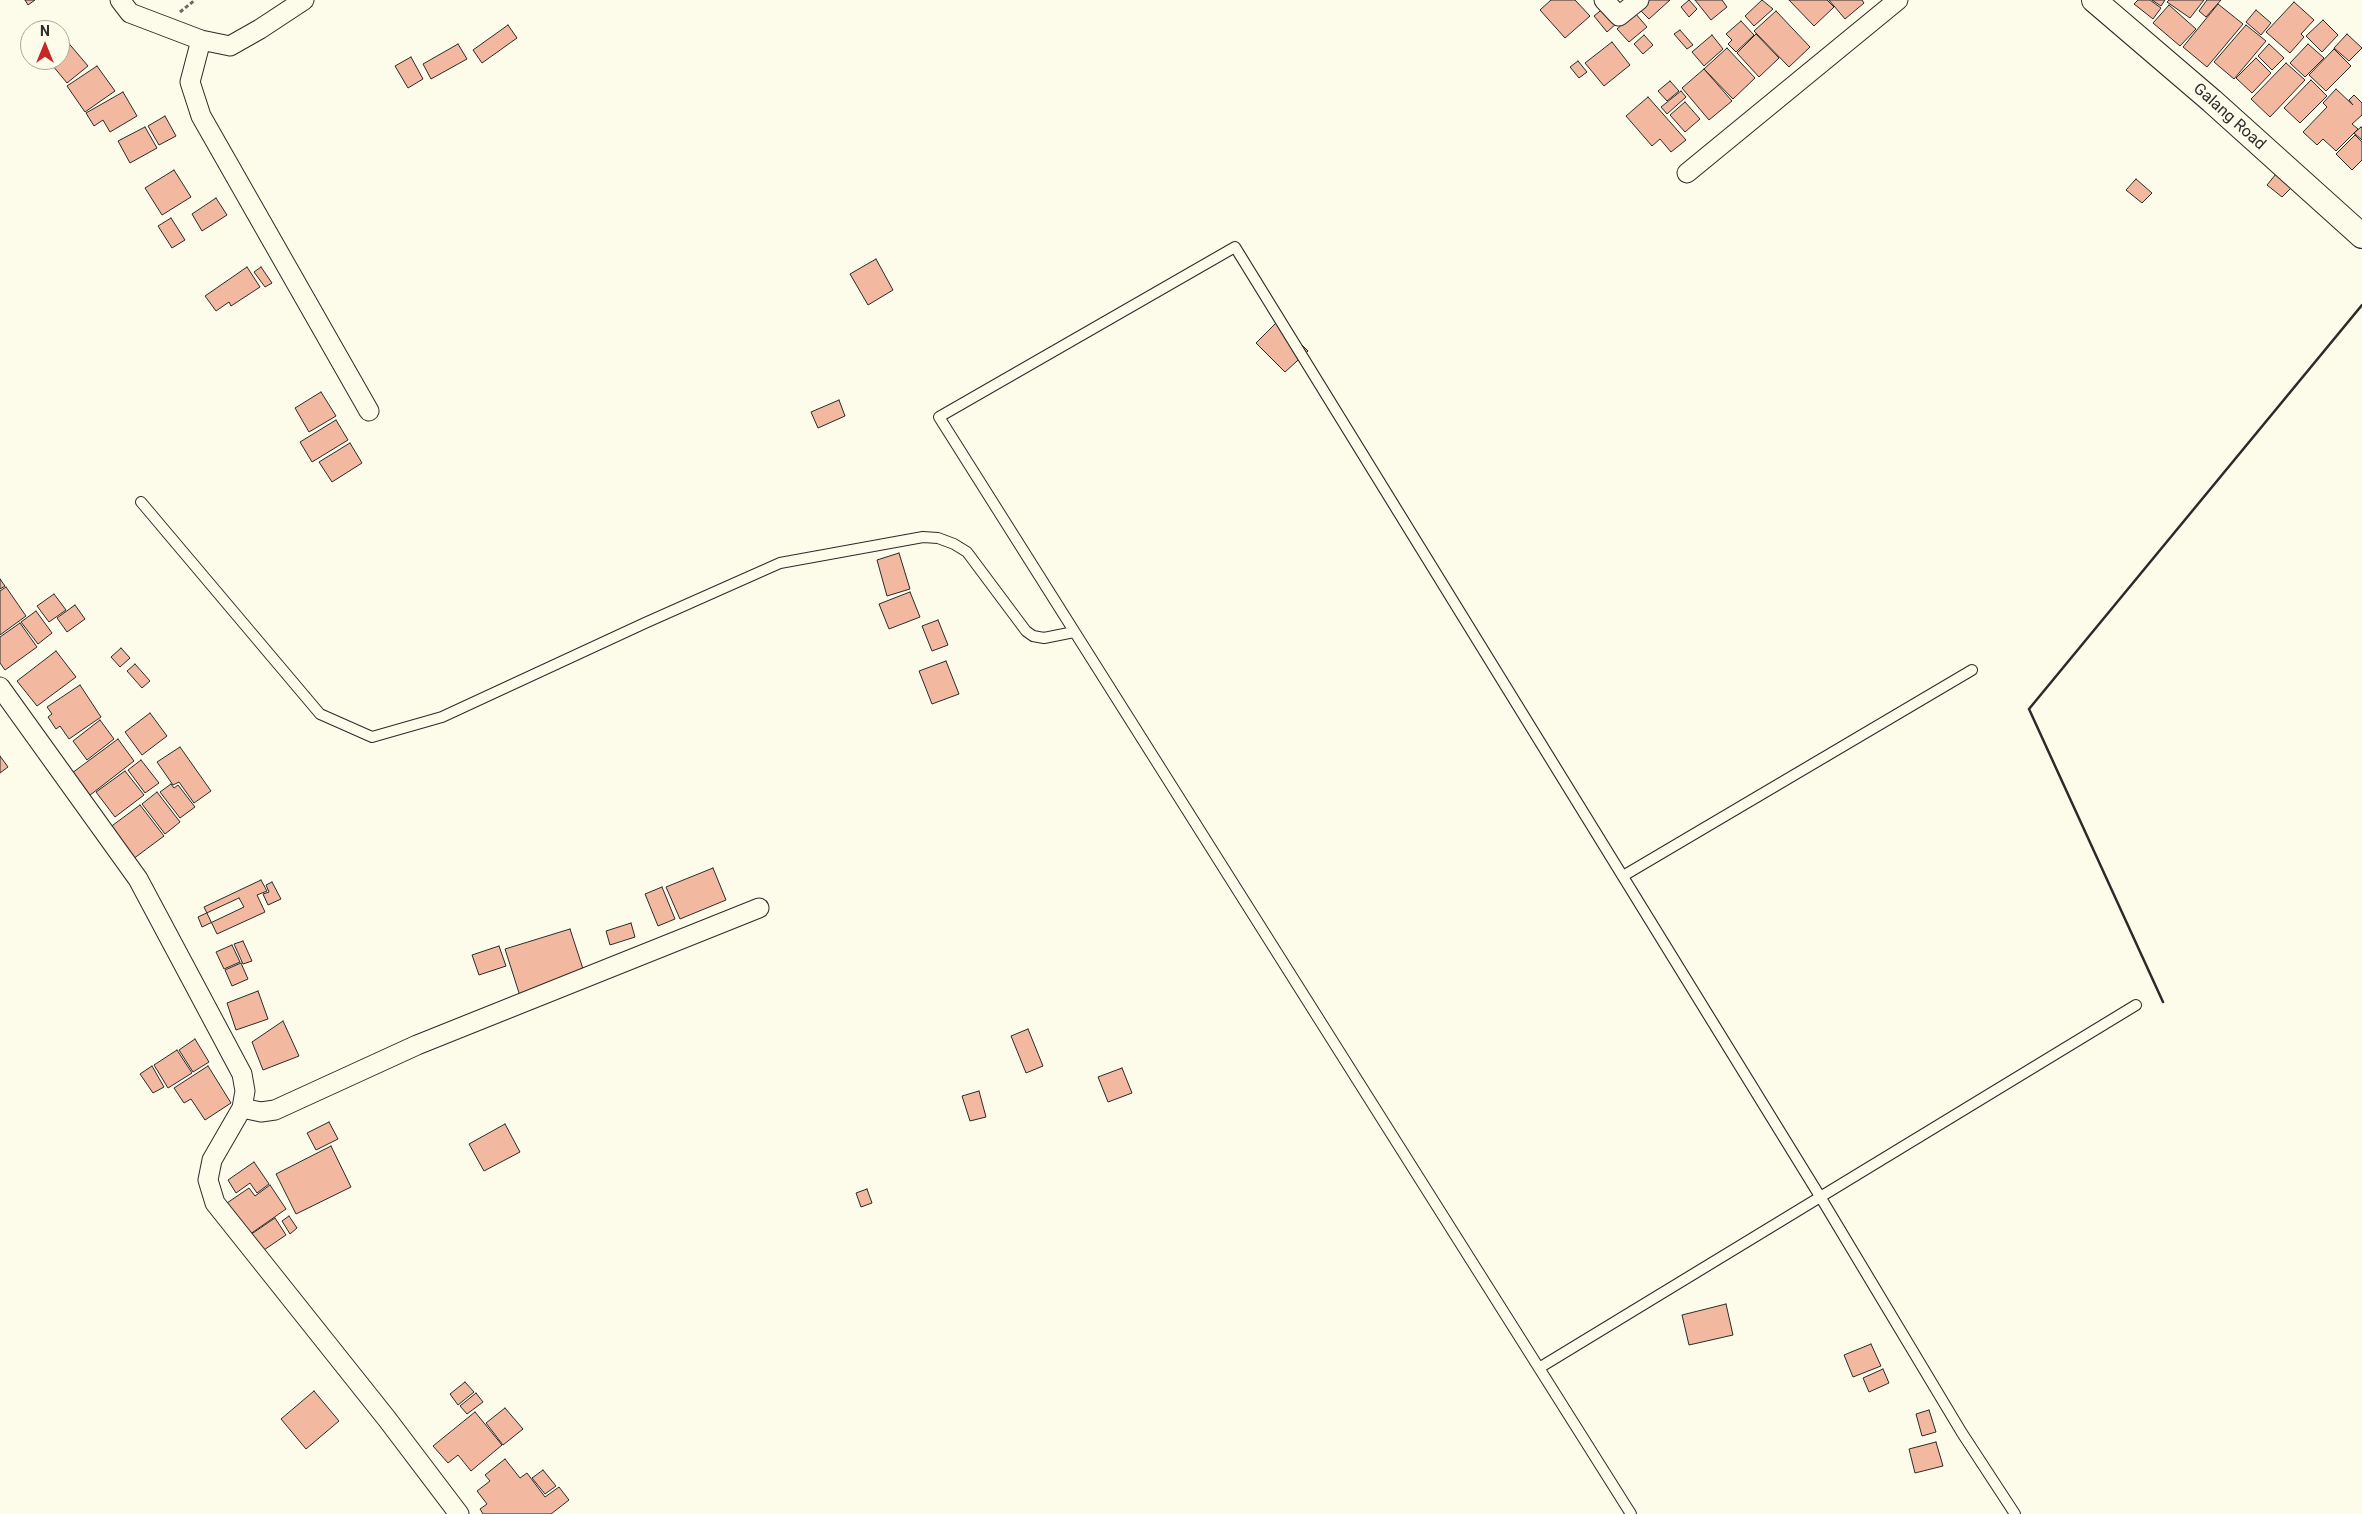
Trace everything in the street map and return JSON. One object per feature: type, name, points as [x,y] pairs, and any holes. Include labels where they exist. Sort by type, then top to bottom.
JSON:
[{"type":"street","points":[[120,0],[130,13],[200,40],[230,46],[260,30],[304,0]]},
{"type":"street","points":[[1604,0],[1619,16],[1639,0]]},
{"type":"street","points":[[1687,173],[1898,0]]},
{"type":"street","name":"Galang Road","points":[[2094,0],[2212,100],[2362,236]]},
{"type":"street","points":[[200,40],[190,82],[200,116],[368,411]]},
{"type":"street","points":[[0,687],[138,878],[242,1074],[245,1091],[242,1108],[212,1160],[208,1180],[215,1203],[387,1419],[459,1514]]},
{"type":"street","points":[[242,1108],[261,1112],[276,1110],[417,1045],[758,908]]},
{"type":"lane","points":[[1630,1514],[939,417],[1236,247],[1821,1198],[1962,1433],[2015,1514]]},
{"type":"lane","points":[[141,502],[320,714],[372,737],[442,717],[780,563],[923,537],[938,538],[954,544],[967,552],[1026,631],[1033,636],[1044,638],[1074,632]]},
{"type":"lane","points":[[1623,876],[1972,670]]},
{"type":"lane","points":[[1539,1368],[1821,1198],[2136,1004]]},
{"type":"building","points":[[25,0],[35,0],[28,5]]},
{"type":"building","points":[[1551,0],[1575,0],[1590,16],[1565,38],[1540,10]]},
{"type":"building","points":[[1647,0],[1670,0],[1649,19],[1638,8]]},
{"type":"building","points":[[1689,0],[1697,9],[1689,17],[1681,7]]},
{"type":"building","points":[[1695,0],[1722,0],[1727,7],[1711,20]]},
{"type":"building","points":[[1762,0],[1773,9],[1754,26],[1745,16]]},
{"type":"building","points":[[1789,0],[1827,0],[1834,7],[1814,26]]},
{"type":"building","points":[[1829,0],[1862,0],[1864,3],[1845,19]]},
{"type":"building","points":[[2138,0],[2150,0],[2161,8],[2153,19],[2134,4]]},
{"type":"building","points":[[2152,0],[2165,0],[2161,6]]},
{"type":"building","points":[[2169,0],[2204,0],[2190,18],[2167,2]]},
{"type":"building","points":[[2207,0],[2221,0],[2206,17],[2199,11]]},
{"type":"building","points":[[2294,2],[2314,20],[2301,34],[2304,37],[2290,53],[2266,32]]},
{"type":"building","points":[[2218,4],[2243,24],[2207,67],[2183,47]]},
{"type":"building","points":[[2169,5],[2196,29],[2180,46],[2153,23]]},
{"type":"building","points":[[1605,7],[1618,22],[1607,32],[1594,16]]},
{"type":"building","points":[[2256,10],[2271,23],[2261,35],[2246,22]]},
{"type":"building","points":[[1776,11],[1810,47],[1789,67],[1754,31]]},
{"type":"building","points":[[1635,13],[1647,27],[1629,42],[1617,29]]},
{"type":"building","points":[[2323,20],[2338,35],[2322,52],[2306,36]]},
{"type":"building","points":[[1741,21],[1754,35],[1736,52],[1728,44],[1732,40],[1726,34]]},
{"type":"building","points":[[508,25],[517,38],[482,63],[473,50]]},
{"type":"building","points":[[2246,25],[2266,41],[2234,79],[2214,62]]},
{"type":"building","points":[[1680,30],[1693,45],[1687,49],[1674,34]]},
{"type":"building","points":[[1756,34],[1779,58],[1759,77],[1737,53]]},
{"type":"building","points":[[2347,34],[2362,48],[2349,61],[2334,48]]},
{"type":"building","points":[[1644,35],[1653,45],[1643,54],[1634,44]]},
{"type":"building","points":[[1712,35],[1723,49],[1704,66],[1692,52]]},
{"type":"building","points":[[1612,42],[1630,65],[1604,86],[1585,63]]},
{"type":"building","points":[[458,44],[467,59],[431,79],[423,64]]},
{"type":"building","points":[[2269,44],[2284,58],[2272,70],[2258,56]]},
{"type":"building","points":[[2308,44],[2324,58],[2305,77],[2290,63]]},
{"type":"building","points":[[70,45],[88,66],[67,83],[56,70],[70,70]]},
{"type":"building","points":[[1727,48],[1755,78],[1733,99],[1704,69]]},
{"type":"building","points":[[2334,49],[2351,66],[2326,91],[2309,75]]},
{"type":"building","points":[[411,57],[423,79],[408,88],[395,66]]},
{"type":"building","points":[[2256,58],[2271,73],[2252,93],[2236,78]]},
{"type":"building","points":[[1578,61],[1587,72],[1579,78],[1570,67]]},
{"type":"building","points":[[2286,63],[2305,80],[2270,117],[2251,99]]},
{"type":"building","points":[[97,66],[115,91],[85,112],[67,86]]},
{"type":"building","points":[[1704,69],[1732,101],[1709,120],[1682,88]]},
{"type":"building","points":[[2311,80],[2327,96],[2300,123],[2284,108]]},
{"type":"building","points":[[1670,81],[1679,91],[1667,101],[1658,91]]},
{"type":"building","points":[[2336,89],[2353,105],[2349,100],[2354,95],[2362,103],[2362,115],[2352,124],[2358,129],[2336,151],[2323,139],[2317,145],[2303,132],[2327,107],[2323,103]]},
{"type":"building","points":[[1681,91],[1686,97],[1667,114],[1661,107]]},
{"type":"building","points":[[123,92],[137,116],[110,132],[103,120],[94,126],[86,113]]},
{"type":"building","points":[[1648,97],[1686,140],[1671,152],[1660,139],[1652,146],[1626,116]]},
{"type":"building","points":[[1685,102],[1700,119],[1685,132],[1670,115]]},
{"type":"building","points":[[165,116],[176,136],[159,145],[148,126]]},
{"type":"building","points":[[145,127],[157,148],[130,163],[118,141]]},
{"type":"building","points":[[2362,128],[2362,140],[2354,133]]},
{"type":"building","points":[[2355,135],[2362,142],[2362,160],[2352,170],[2336,154]]},
{"type":"building","points":[[2280,169],[2297,182],[2282,197],[2267,185]]},
{"type":"building","points":[[174,170],[191,197],[162,215],[145,188]]},
{"type":"building","points":[[2136,179],[2152,193],[2142,203],[2126,190]]},
{"type":"building","points":[[216,198],[227,215],[202,231],[192,214]]},
{"type":"building","points":[[171,218],[185,240],[172,248],[158,226]]},
{"type":"building","points":[[876,259],[893,290],[868,305],[850,274]]},
{"type":"building","points":[[247,267],[260,287],[231,306],[229,302],[216,311],[205,296]]},
{"type":"building","points":[[261,267],[272,283],[265,287],[254,272]]},
{"type":"building","points":[[1278,321],[1308,351],[1285,372],[1256,343]]},
{"type":"building","points":[[321,392],[336,416],[309,432],[295,408]]},
{"type":"building","points":[[839,400],[845,416],[818,428],[811,412]]},
{"type":"building","points":[[336,420],[348,440],[312,462],[300,442]]},
{"type":"building","points":[[350,443],[362,463],[332,482],[319,462]]},
{"type":"building","points":[[899,553],[910,589],[887,596],[877,560]]},
{"type":"building","points":[[0,579],[5,586],[0,589]]},
{"type":"building","points":[[6,587],[26,616],[0,635],[0,591]]},
{"type":"building","points":[[910,592],[920,617],[889,629],[879,604]]},
{"type":"building","points":[[54,594],[66,610],[49,622],[37,606]]},
{"type":"building","points":[[75,605],[85,619],[67,632],[57,618]]},
{"type":"building","points":[[36,611],[52,633],[38,644],[21,622]]},
{"type":"building","points":[[938,620],[948,645],[932,651],[922,626]]},
{"type":"building","points":[[20,623],[37,647],[5,670],[0,663],[0,637]]},
{"type":"building","points":[[121,648],[130,658],[120,667],[111,657]]},
{"type":"building","points":[[56,651],[76,677],[37,706],[17,681]]},
{"type":"building","points":[[946,661],[959,694],[932,704],[919,671]]},
{"type":"building","points":[[135,664],[150,681],[142,688],[127,671]]},
{"type":"building","points":[[80,685],[101,717],[69,739],[60,726],[56,729],[48,717],[52,714],[47,707]]},
{"type":"building","points":[[150,713],[167,736],[142,755],[125,732]]},
{"type":"building","points":[[100,720],[114,739],[87,760],[73,741]]},
{"type":"building","points":[[118,739],[134,761],[85,799],[68,776]]},
{"type":"building","points":[[180,747],[211,791],[194,803],[179,782],[173,785],[157,762]]},
{"type":"building","points":[[0,756],[8,767],[0,773]]},
{"type":"building","points":[[141,760],[159,783],[145,793],[128,770]]},
{"type":"building","points":[[125,771],[144,795],[115,817],[96,792]]},
{"type":"building","points":[[171,784],[174,788],[178,785],[195,807],[180,818],[160,792]]},
{"type":"building","points":[[157,792],[180,822],[165,834],[142,804]]},
{"type":"building","points":[[140,805],[164,836],[129,862],[105,831]]},
{"type":"building","points":[[713,868],[726,900],[680,919],[666,887]]},
{"type":"building","points":[[261,880],[267,891],[257,895],[265,912],[217,934],[204,907]]},
{"type":"building","points":[[272,882],[281,899],[268,905],[263,894],[269,892],[266,885]]},
{"type":"building","points":[[662,887],[675,919],[658,926],[645,894]]},
{"type":"building","points":[[239,898],[244,907],[202,927],[198,917]]},
{"type":"building","points":[[631,923],[635,937],[610,945],[606,931]]},
{"type":"building","points":[[570,929],[585,975],[520,996],[505,949]]},
{"type":"building","points":[[243,941],[252,961],[243,964],[234,944]]},
{"type":"building","points":[[232,945],[240,962],[224,969],[216,952]]},
{"type":"building","points":[[499,946],[506,966],[479,975],[472,955]]},
{"type":"building","points":[[241,963],[248,979],[232,986],[225,970]]},
{"type":"building","points":[[258,991],[268,1019],[236,1030],[227,1003]]},
{"type":"building","points":[[283,1021],[299,1056],[263,1070],[252,1042]]},
{"type":"building","points":[[1028,1029],[1043,1066],[1026,1073],[1011,1036]]},
{"type":"building","points":[[195,1039],[209,1062],[193,1072],[179,1050]]},
{"type":"building","points":[[177,1050],[192,1073],[168,1088],[154,1065]]},
{"type":"building","points":[[152,1066],[164,1087],[153,1093],[140,1074]]},
{"type":"building","points":[[208,1066],[231,1103],[205,1120],[191,1099],[184,1103],[174,1088]]},
{"type":"building","points":[[1122,1068],[1132,1093],[1108,1102],[1098,1077]]},
{"type":"building","points":[[979,1091],[986,1117],[970,1121],[962,1096]]},
{"type":"building","points":[[329,1122],[338,1139],[316,1150],[307,1133]]},
{"type":"building","points":[[505,1124],[520,1152],[484,1171],[469,1144]]},
{"type":"building","points":[[331,1146],[351,1187],[296,1214],[276,1174]]},
{"type":"building","points":[[254,1162],[269,1184],[257,1193],[250,1183],[236,1193],[228,1180]]},
{"type":"building","points":[[270,1185],[286,1209],[246,1237],[224,1205],[249,1188],[255,1196]]},
{"type":"building","points":[[867,1189],[872,1203],[861,1207],[856,1193]]},
{"type":"building","points":[[289,1216],[297,1228],[290,1234],[282,1221]]},
{"type":"building","points":[[275,1218],[286,1235],[261,1252],[250,1235]]},
{"type":"building","points":[[1726,1304],[1733,1335],[1689,1345],[1682,1315]]},
{"type":"building","points":[[1871,1344],[1881,1366],[1853,1377],[1844,1355]]},
{"type":"building","points":[[1883,1369],[1889,1383],[1869,1392],[1863,1378]]},
{"type":"building","points":[[465,1382],[474,1392],[458,1405],[450,1394]]},
{"type":"building","points":[[314,1391],[339,1421],[306,1449],[281,1419]]},
{"type":"building","points":[[476,1393],[483,1402],[467,1414],[460,1406]]},
{"type":"building","points":[[505,1408],[523,1429],[503,1445],[486,1423]]},
{"type":"building","points":[[1929,1410],[1936,1432],[1922,1436],[1916,1414]]},
{"type":"building","points":[[475,1412],[502,1445],[471,1471],[458,1455],[448,1463],[433,1446]]},
{"type":"building","points":[[1936,1442],[1943,1466],[1915,1473],[1909,1449]]},
{"type":"building","points":[[505,1459],[520,1478],[527,1473],[545,1497],[559,1487],[569,1500],[551,1514],[483,1514],[480,1509],[487,1504],[477,1491],[490,1481],[485,1475]]},
{"type":"building","points":[[543,1470],[556,1486],[545,1494],[532,1478]]},
{"type":"wall","points":[[2163,1002],[2029,709],[2362,305]]}]
